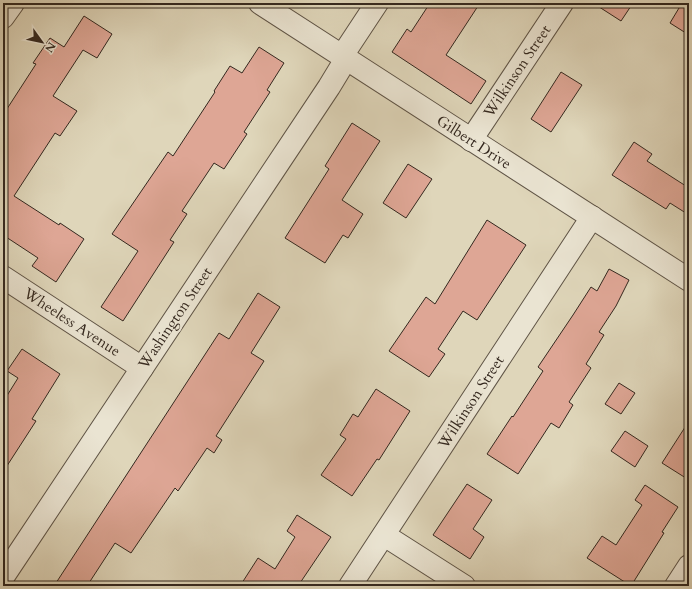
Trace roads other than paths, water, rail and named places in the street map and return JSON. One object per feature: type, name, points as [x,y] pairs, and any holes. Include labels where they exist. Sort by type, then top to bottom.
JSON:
[{"type":"street","points":[[3,17],[12,3]]},
{"type":"street","name":"Gilbert Drive","points":[[260,3],[689,280]]},
{"type":"street","name":"Washington Street","points":[[3,577],[329,87],[344,57],[377,3]]},
{"type":"street","name":"Wilkinson Street","points":[[471,140],[562,3]]},
{"type":"street","name":"Wilkinson Street","points":[[350,586],[592,217]]},
{"type":"street","name":"Wheeless Avenue","points":[[3,277],[142,368]]},
{"type":"street","points":[[384,535],[464,586]]},
{"type":"street","points":[[676,586],[689,566]]}]
